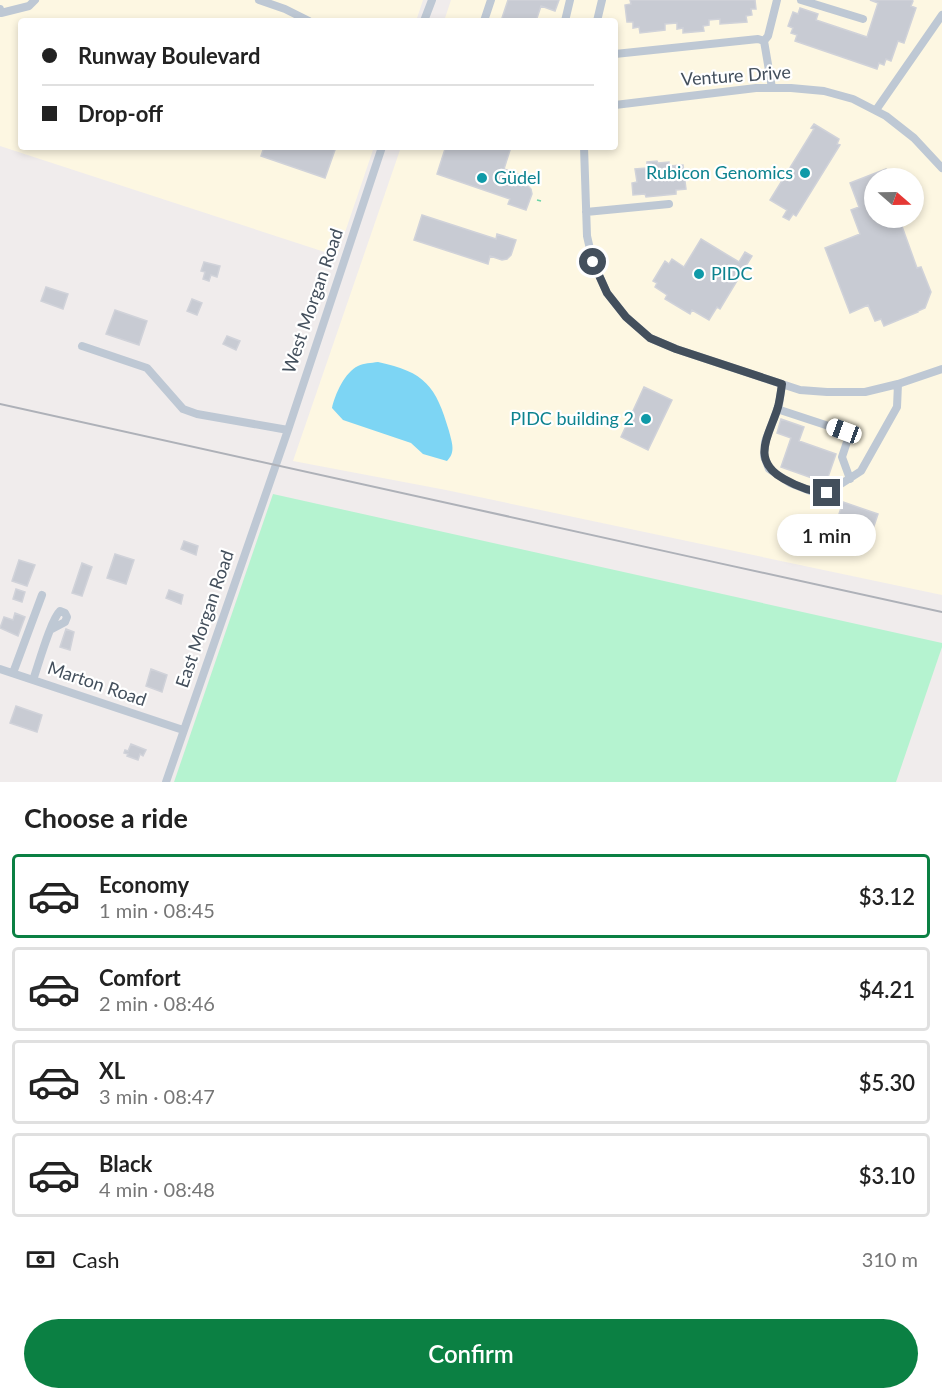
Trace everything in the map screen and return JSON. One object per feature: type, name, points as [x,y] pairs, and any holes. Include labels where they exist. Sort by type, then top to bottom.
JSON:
[{"type":"street","points":[[0,12],[29,6],[35,0]]},
{"type":"street","points":[[259,0],[303,18]]},
{"type":"street","points":[[425,18],[432,0]]},
{"type":"street","points":[[485,18],[491,0]]},
{"type":"street","points":[[566,18],[570,0]]},
{"type":"street","points":[[598,18],[602,0]]},
{"type":"street","points":[[772,88],[764,41],[768,36],[777,0]]},
{"type":"street","points":[[801,0],[862,19]]},
{"type":"street","points":[[876,110],[942,15]]},
{"type":"street","points":[[618,54],[758,39],[764,41]]},
{"type":"street","name":"Venture Drive","points":[[618,105],[691,94],[772,88],[824,91],[854,99],[876,110],[914,138],[942,168]]},
{"type":"street","name":"West Morgan Road","points":[[275,466],[381,150]]},
{"type":"street","points":[[584,150],[587,236],[593,262],[607,293],[626,317],[650,338],[676,349],[800,390],[865,392],[942,369]]},
{"type":"street","points":[[586,212],[669,204]]},
{"type":"street","points":[[82,346],[147,368],[183,409],[207,416],[288,430]]},
{"type":"street","points":[[782,384],[777,409],[765,442],[764,456],[769,469],[790,483],[813,492],[827,493],[861,471],[897,407],[897,384]]},
{"type":"street","points":[[777,409],[850,433],[842,457],[850,479]]},
{"type":"street","name":"East Morgan Road","points":[[166,782],[275,466]]},
{"type":"street","points":[[13,673],[42,595]]},
{"type":"street","points":[[33,680],[50,630]]},
{"type":"street","name":"Marton Road","points":[[0,669],[183,730]]},
{"type":"path","points":[[537,200],[541,201]]},
{"type":"shaded area","points":[[0,0],[423,0],[417,18],[18,18],[18,150],[373,150],[337,256],[0,146]]},
{"type":"shaded area","points":[[451,0],[942,0],[942,595],[446,490],[293,461],[400,150],[618,150],[618,18],[445,18]]},
{"type":"green space","points":[[273,494],[942,643],[896,782],[174,782]]},
{"type":"water","points":[[378,362],[418,376],[433,392],[444,416],[452,443],[452,454],[447,461],[423,454],[411,443],[343,420],[332,408],[338,390],[353,369],[360,365]]},
{"type":"building","points":[[508,0],[559,0],[555,11],[541,6],[537,18],[502,18]]},
{"type":"building","points":[[630,0],[755,0],[756,9],[751,9],[752,15],[746,16],[747,22],[720,24],[720,19],[709,20],[709,25],[703,26],[704,31],[683,33],[683,28],[677,29],[677,23],[665,24],[665,30],[640,33],[639,27],[633,28],[633,22],[627,22],[625,5],[631,4]]},
{"type":"building","points":[[870,0],[911,0],[913,1],[911,6],[916,8],[904,43],[898,41],[891,61],[886,59],[884,65],[879,63],[877,69],[795,41],[797,35],[791,33],[793,28],[788,26],[793,12],[798,14],[800,8],[818,14],[816,20],[867,37],[878,3]]},
{"type":"building","name":"Rubicon Genomics","points":[[814,124],[839,139],[837,144],[840,145],[796,216],[793,214],[789,220],[783,217],[787,210],[770,200],[814,129],[811,128]]},
{"type":"building","points":[[263,150],[335,150],[325,178],[261,156]]},
{"type":"building","name":"Güdel","points":[[445,150],[510,150],[504,169],[518,174],[515,182],[528,186],[532,194],[526,210],[508,204],[510,199],[437,174]]},
{"type":"building","points":[[657,161],[658,163],[669,162],[669,166],[683,165],[686,189],[676,190],[676,194],[646,197],[645,194],[633,195],[632,183],[637,182],[635,169],[647,168],[647,162]]},
{"type":"building","points":[[864,178],[864,228],[903,228],[917,268],[921,267],[931,292],[925,308],[884,326],[881,319],[875,321],[868,305],[850,313],[825,248],[860,234],[851,210],[859,207],[850,183]]},
{"type":"building","points":[[422,215],[496,239],[497,234],[516,240],[511,255],[502,260],[490,256],[488,264],[414,240]]},
{"type":"building","name":"PIDC","points":[[701,239],[739,262],[745,252],[752,256],[720,309],[717,307],[709,320],[692,310],[690,314],[665,299],[667,295],[655,287],[657,283],[653,281],[665,261],[669,264],[672,259],[684,267]]},
{"type":"building","points":[[204,262],[220,266],[217,277],[211,275],[209,281],[203,279],[205,272],[201,271]]},
{"type":"building","points":[[46,287],[68,294],[63,309],[41,301]]},
{"type":"building","points":[[192,299],[202,303],[197,315],[187,311]]},
{"type":"building","points":[[115,310],[147,321],[139,345],[106,334]]},
{"type":"building","points":[[227,336],[240,341],[236,350],[223,344]]},
{"type":"building","name":"PIDC building 2","points":[[644,387],[672,400],[648,450],[621,437]]},
{"type":"building","points":[[781,419],[804,427],[799,441],[836,454],[826,483],[781,467],[791,438],[777,433]]},
{"type":"building","points":[[843,502],[878,514],[871,535],[836,523]]},
{"type":"building","points":[[184,541],[198,546],[196,555],[181,549]]},
{"type":"building","points":[[115,554],[134,560],[126,584],[107,578]]},
{"type":"building","points":[[19,560],[35,565],[27,586],[12,581]]},
{"type":"building","points":[[82,563],[92,567],[82,596],[72,593]]},
{"type":"building","points":[[16,589],[25,592],[22,602],[13,599]]},
{"type":"building","points":[[169,590],[183,595],[181,604],[166,598]]},
{"type":"building","points":[[15,613],[25,617],[18,636],[0,628],[4,617],[13,620]]},
{"type":"building","points":[[66,629],[74,632],[70,650],[60,647]]},
{"type":"building","points":[[151,669],[167,675],[162,692],[146,686]]},
{"type":"building","points":[[16,706],[42,715],[37,732],[10,723]]},
{"type":"building","points":[[131,744],[146,750],[143,756],[140,754],[138,760],[124,753],[125,750],[128,751]]},
{"type":"railway","points":[[0,404],[942,612]]},
{"type":"place","name":"Rubicon Genomics","points":[[805,173]]},
{"type":"place","name":"Güdel","points":[[482,178]]},
{"type":"place","name":"PIDC","points":[[699,274]]},
{"type":"place","name":"PIDC building 2","points":[[646,419]]},
{"type":"route","points":[[593,262],[607,293],[626,317],[650,338],[676,349],[782,384],[779,405],[765,442],[764,456],[769,469],[790,483],[813,492],[827,493]]}]
